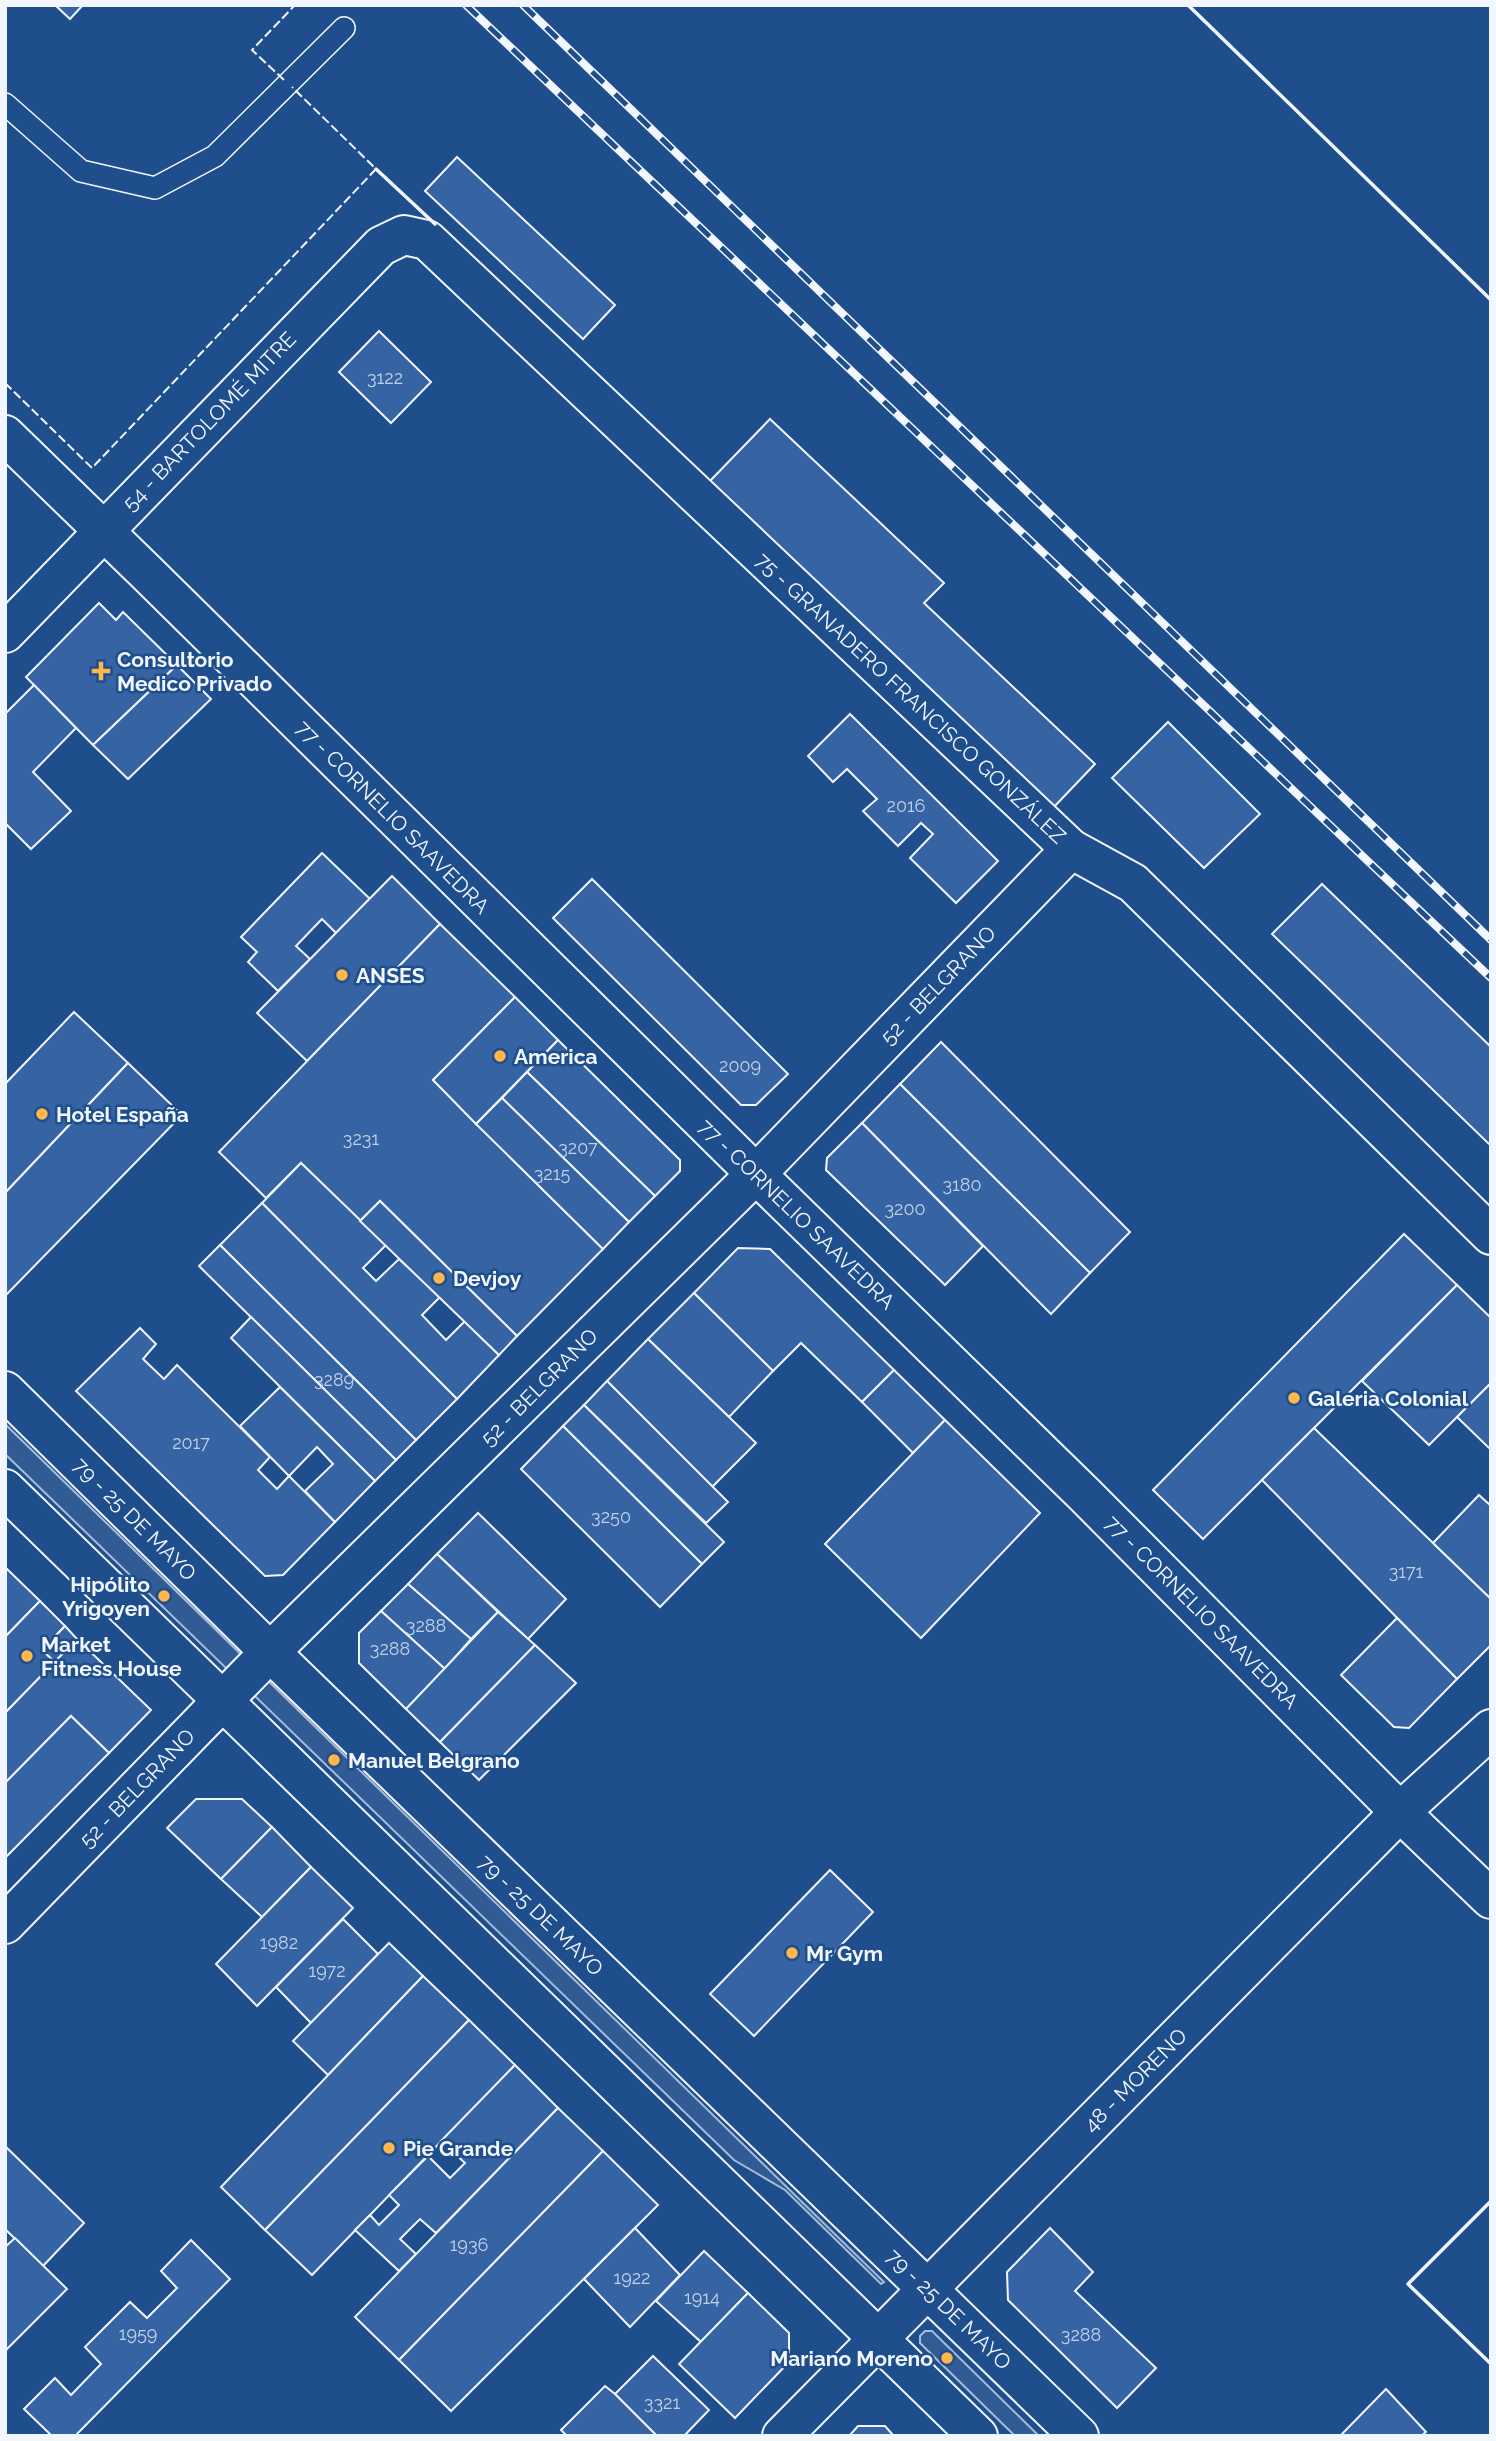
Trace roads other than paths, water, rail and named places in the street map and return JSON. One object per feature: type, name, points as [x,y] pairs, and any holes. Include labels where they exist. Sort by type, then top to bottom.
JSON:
[{"type":"street","name":"54 - BARTOLOMÉ MITRE","points":[[5,633],[381,246],[404,234],[427,240]]},
{"type":"street","name":"75 - GRANADERO FRANCISCO GONZÁLEZ","points":[[427,240],[1071,849],[1133,883],[1491,1235]]},
{"type":"street","name":"77 - CORNELIO SAAVEDRA","points":[[5,436],[1085,1495],[1400,1812],[1491,1899]]},
{"type":"street","name":"52 - BELGRANO","points":[[5,1924],[270,1652],[755,1174],[1071,849]]},
{"type":"street","name":"79 - 25 DE MAYO","points":[[5,1391],[270,1652],[1079,2436]]},
{"type":"street","points":[[5,1489],[978,2436]]},
{"type":"street","name":"48 - MORENO","points":[[782,2436],[1400,1812],[1491,1729]]},
{"type":"lane","points":[[5,104],[81,171],[155,188],[215,156],[344,28]]},
{"type":"railway","points":[[466,5],[1491,978]]},
{"type":"railway","points":[[523,5],[1491,940]]},
{"type":"place","name":"Consultorio Medico Privado","points":[[101,671]]},
{"type":"place","name":"ANSES","points":[[342,975]]},
{"type":"place","name":"America","points":[[500,1056]]},
{"type":"place","name":"Hotel España","points":[[42,1114]]},
{"type":"place","name":"Devjoy","points":[[439,1278]]},
{"type":"place","name":"Galeria Colonial","points":[[1294,1398]]},
{"type":"place","name":"Hipólito Yrigoyen","points":[[164,1596]]},
{"type":"place","name":"Market Fitness House","points":[[27,1656]]},
{"type":"place","name":"Manuel Belgrano","points":[[334,1760]]},
{"type":"place","name":"Mr Gym","points":[[792,1953]]},
{"type":"place","name":"Pie Grande","points":[[389,2148]]},
{"type":"place","name":"Mariano Moreno","points":[[947,2358]]}]
